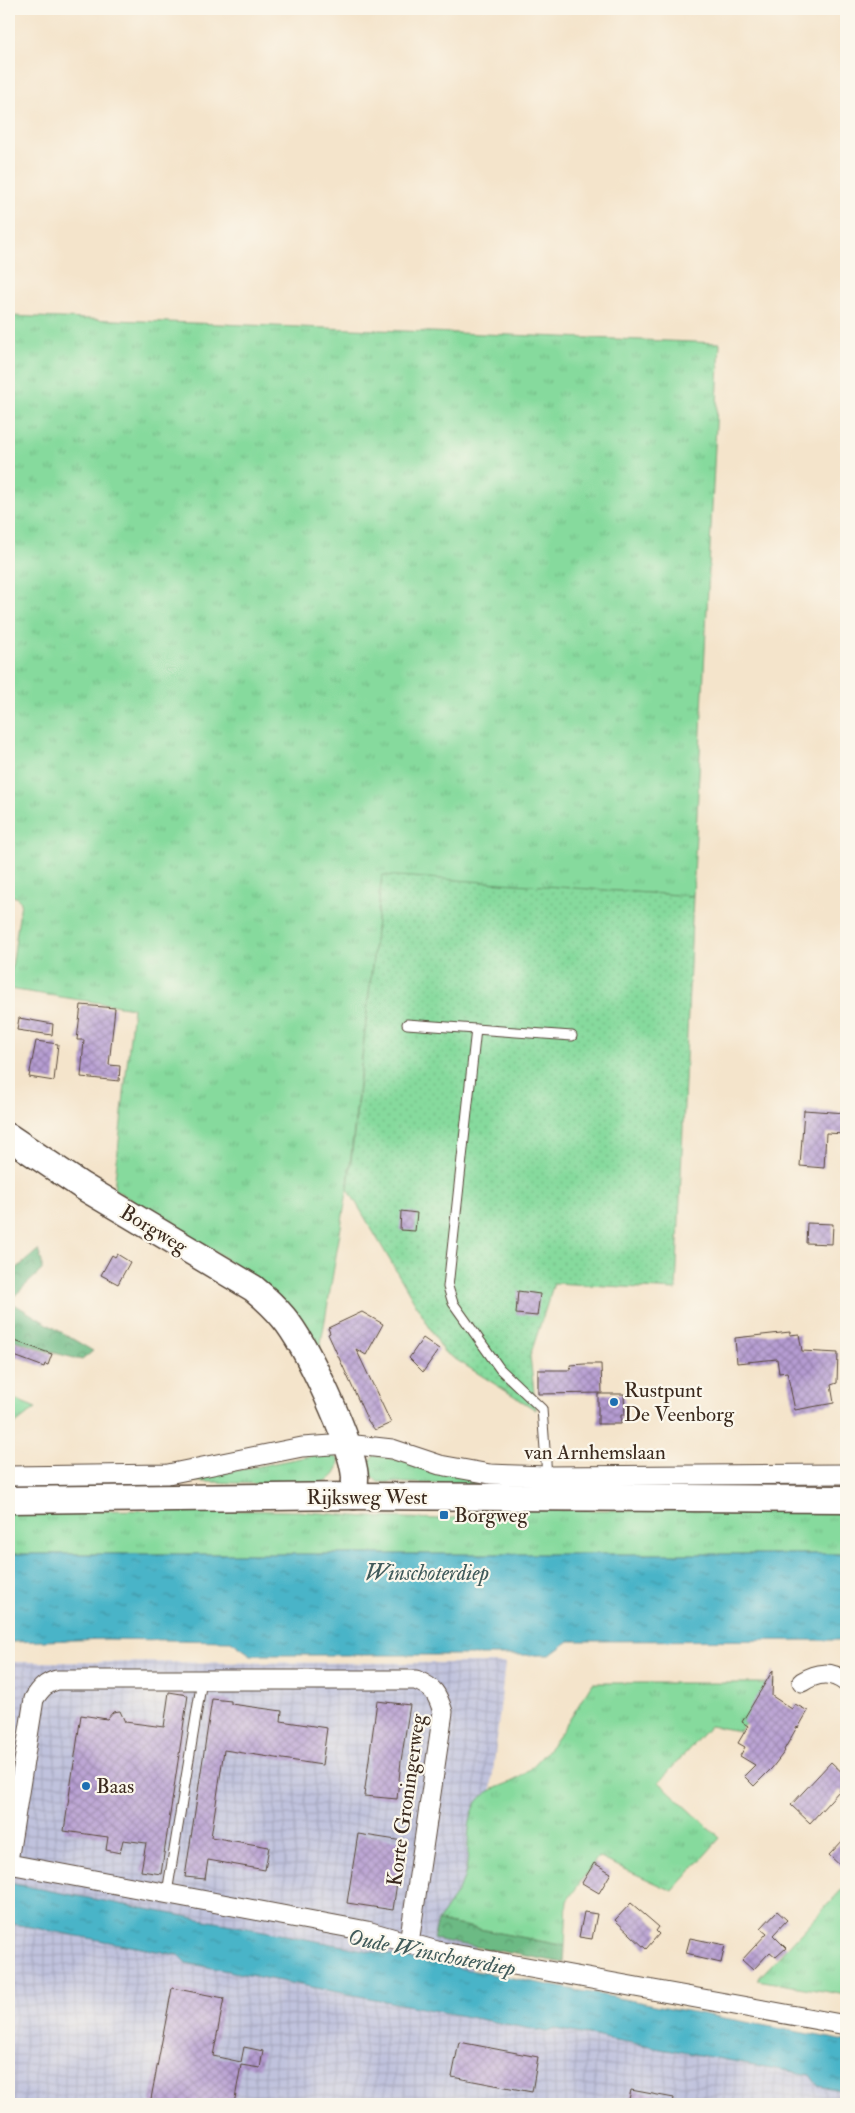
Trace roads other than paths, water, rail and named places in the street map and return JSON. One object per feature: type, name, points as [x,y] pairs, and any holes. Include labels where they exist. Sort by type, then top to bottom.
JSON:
[{"type":"main road","name":"Borgweg","points":[[9,1137],[82,1186],[240,1280],[264,1298],[285,1318],[326,1395],[347,1444],[354,1476],[354,1496]]},
{"type":"main road","name":"Rijksweg West","points":[[9,1500],[354,1496],[846,1499]]},
{"type":"street","name":"van Arnhemslaan","points":[[347,1444],[392,1449],[440,1465],[477,1472],[547,1476],[846,1474]]},
{"type":"street","points":[[9,1476],[168,1474],[302,1447],[347,1444]]},
{"type":"street","points":[[802,1682],[811,1676],[826,1672],[836,1675],[846,1682]]},
{"type":"street","name":"Korte Groningerweg","points":[[9,1855],[34,1698],[48,1682],[57,1680],[416,1680],[430,1686],[439,1698],[443,1712],[408,1943]]},
{"type":"street","points":[[9,1864],[368,1931],[437,1951],[846,2025]]},
{"type":"lane","points":[[407,1024],[572,1036]]},
{"type":"lane","points":[[476,1029],[448,1287],[453,1304],[500,1369],[542,1409],[547,1476]]},
{"type":"lane","points":[[167,1893],[202,1680]]},
{"type":"water","name":"Winschoterdiep","points":[[9,1554],[846,1554],[846,1640],[569,1641],[550,1655],[251,1655],[231,1641],[108,1639],[11,1642],[9,1644]]},
{"type":"water","points":[[9,1883],[846,2041],[846,2091],[818,2086],[810,2075],[555,2029],[547,2032],[186,1963],[178,1955],[9,1923]]},
{"type":"place","name":"Rustpunt De Veenborg","points":[[614,1402]]},
{"type":"place","name":"Borgweg","points":[[444,1515]]},
{"type":"place","name":"Baas","points":[[86,1786]]},
{"type":"water label","name":"Oude Winschoterdiep","points":[[432,1952]]}]
